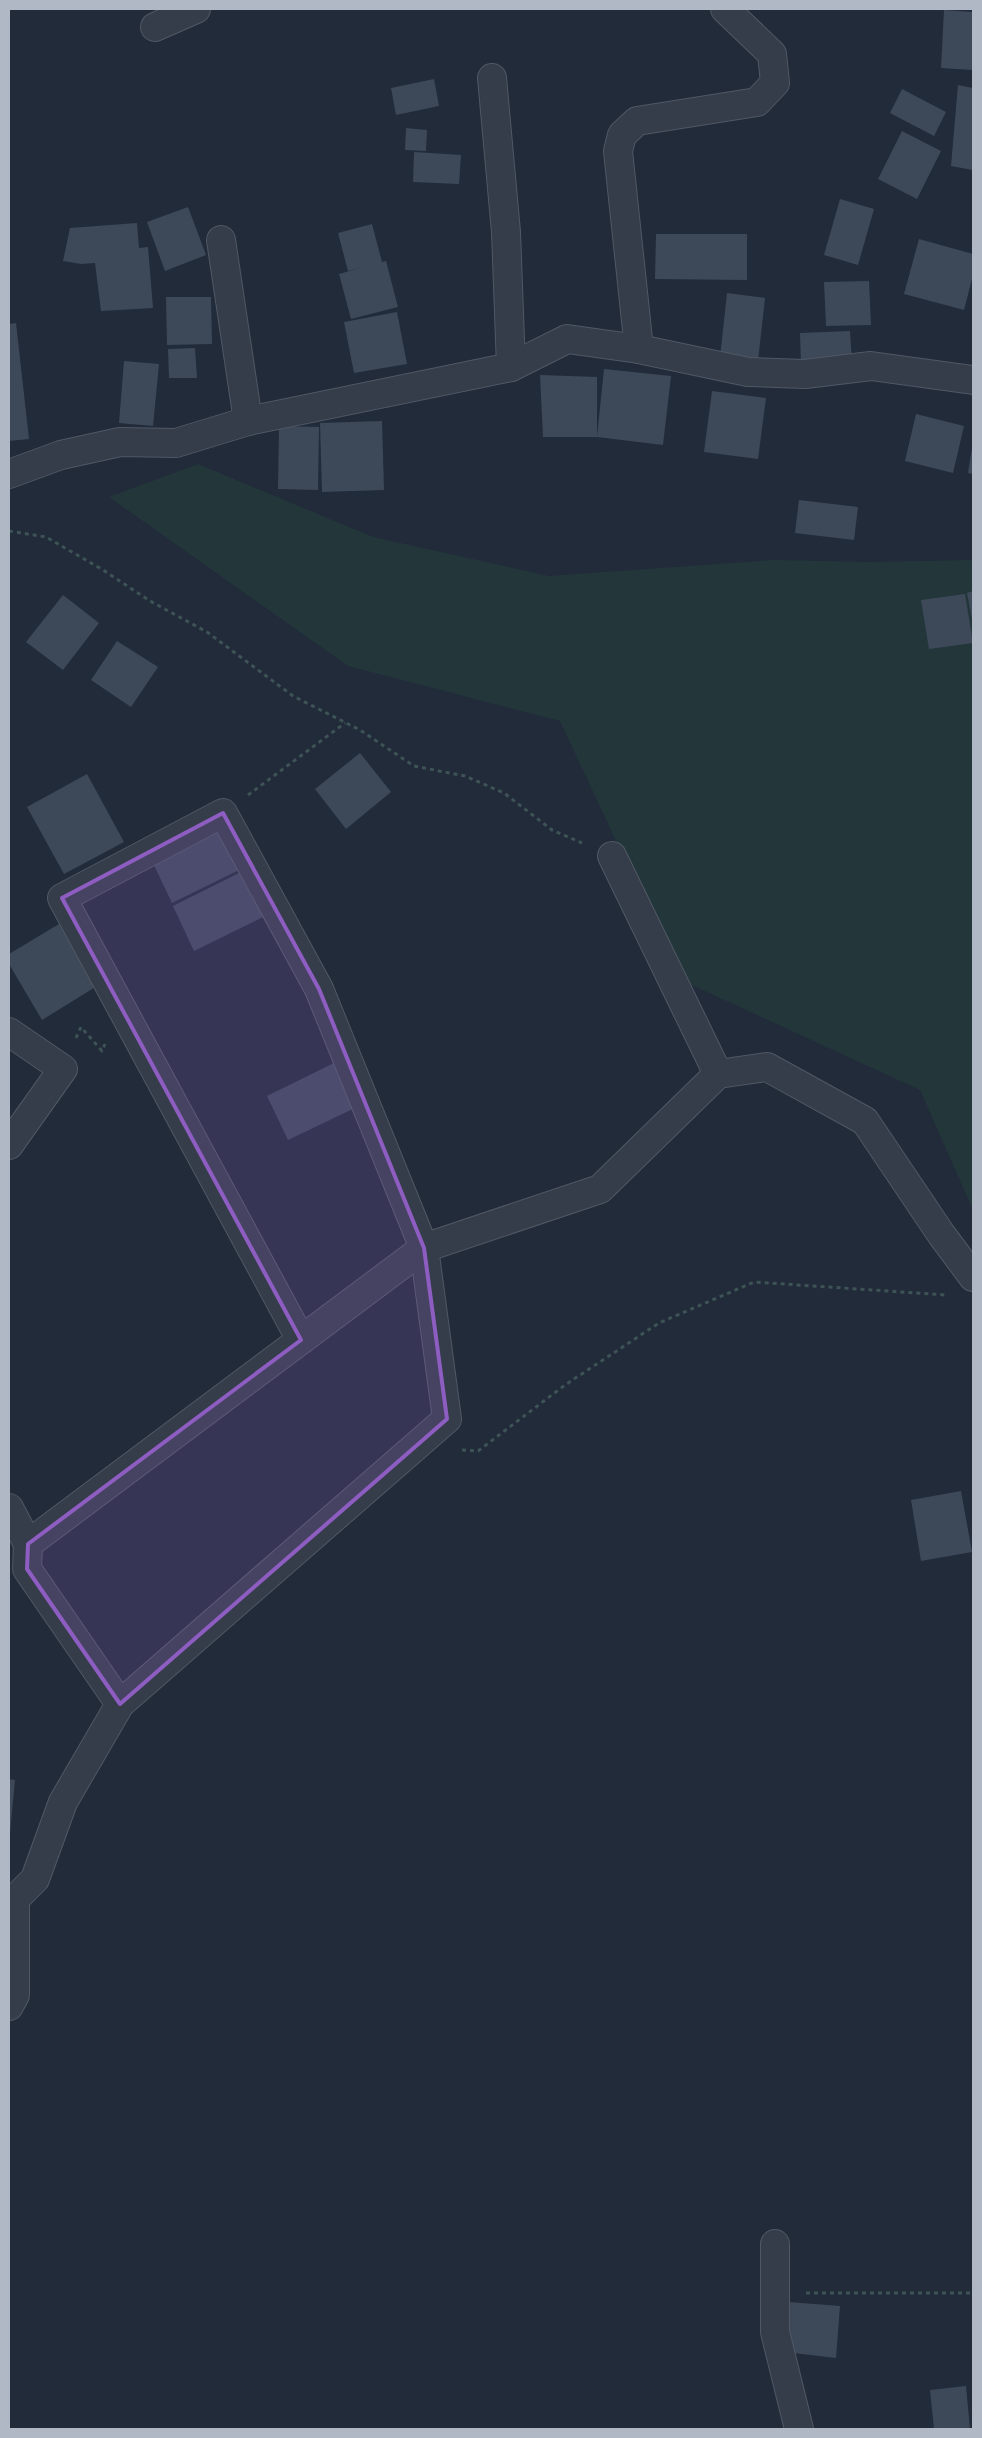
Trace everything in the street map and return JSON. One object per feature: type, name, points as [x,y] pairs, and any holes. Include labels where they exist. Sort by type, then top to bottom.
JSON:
[{"type":"street","points":[[155,27],[196,9]]},
{"type":"street","points":[[639,349],[618,151],[622,135],[637,121],[756,102],[775,83],[772,54],[726,9]]},
{"type":"street","points":[[492,78],[506,232],[511,367]]},
{"type":"street","points":[[221,240],[248,421]]},
{"type":"street","points":[[9,474],[60,454],[120,442],[176,443],[248,421],[511,367],[567,339],[639,349],[748,372],[805,374],[871,366],[973,380]]},
{"type":"street","points":[[9,2006],[15,1995],[12,1900],[36,1879],[63,1802],[120,1704],[447,1419],[424,1248],[319,989],[224,813],[62,898],[301,1340]]},
{"type":"street","points":[[612,856],[718,1074]]},
{"type":"street","points":[[9,1032],[63,1069],[9,1145]]},
{"type":"street","points":[[28,1544],[424,1248],[600,1189],[718,1074],[766,1067],[865,1120],[941,1234],[973,1277]]},
{"type":"street","points":[[9,1508],[28,1544],[27,1569],[120,1704]]},
{"type":"street","points":[[776,2244],[775,2332],[799,2429]]},
{"type":"path","points":[[9,531],[46,537],[150,601],[207,632],[293,696],[360,730],[414,766],[465,776],[504,793],[552,830],[612,856]]},
{"type":"path","points":[[224,813],[345,723]]},
{"type":"path","points":[[63,1069],[81,1027],[102,1051],[119,1003]]},
{"type":"path","points":[[414,1447],[478,1451],[565,1385],[659,1323],[754,1282],[954,1296]]},
{"type":"path","points":[[776,2293],[973,2294]]},
{"type":"highlighted area","points":[[223,813],[319,989],[424,1248],[447,1419],[120,1704],[27,1569],[28,1544],[301,1340],[62,898]]},
{"type":"green space","points":[[198,464],[373,537],[549,576],[774,560],[870,562],[973,560],[973,1210],[920,1090],[681,980],[560,721],[348,666],[109,497]]},
{"type":"building","points":[[944,10],[973,12],[973,70],[941,68]]},
{"type":"building","points":[[434,79],[439,106],[396,115],[391,88]]},
{"type":"building","points":[[958,85],[973,88],[973,170],[951,166]]},
{"type":"building","points":[[902,89],[946,112],[934,136],[890,113]]},
{"type":"building","points":[[406,128],[427,130],[426,151],[405,150]]},
{"type":"building","points":[[902,131],[941,151],[917,199],[878,179]]},
{"type":"building","points":[[414,152],[461,155],[459,184],[413,182]]},
{"type":"building","points":[[840,199],[874,209],[858,265],[824,255]]},
{"type":"building","points":[[188,207],[206,255],[165,271],[147,222]]},
{"type":"building","points":[[137,223],[139,248],[148,247],[153,308],[101,311],[95,263],[81,264],[63,261],[70,228]]},
{"type":"building","points":[[372,224],[382,262],[386,261],[398,307],[351,319],[339,274],[363,267],[348,271],[338,233]]},
{"type":"building","points":[[656,234],[747,234],[747,280],[655,279]]},
{"type":"building","points":[[919,239],[973,254],[973,275],[964,310],[904,294]]},
{"type":"building","points":[[869,281],[871,325],[826,326],[824,282]]},
{"type":"building","points":[[727,293],[765,298],[758,361],[720,357]]},
{"type":"building","points":[[166,297],[211,297],[212,344],[167,345]]},
{"type":"building","points":[[397,312],[407,364],[354,373],[344,322]]},
{"type":"building","points":[[16,323],[29,439],[9,441],[9,324]]},
{"type":"building","points":[[850,331],[852,362],[801,364],[800,333]]},
{"type":"building","points":[[195,348],[197,378],[169,378],[168,349]]},
{"type":"building","points":[[124,361],[159,364],[153,426],[119,423]]},
{"type":"building","points":[[604,369],[671,376],[663,445],[597,437]]},
{"type":"building","points":[[540,375],[597,377],[597,437],[543,437]]},
{"type":"building","points":[[712,391],[766,398],[758,459],[704,452]]},
{"type":"building","points":[[916,414],[964,426],[953,473],[905,461]]},
{"type":"building","points":[[382,421],[384,490],[322,492],[320,423]]},
{"type":"building","points":[[279,426],[319,427],[318,490],[278,489]]},
{"type":"building","points":[[973,448],[973,474],[968,473]]},
{"type":"building","points":[[799,500],[858,507],[854,540],[795,533]]},
{"type":"building","points":[[973,591],[973,619],[972,619],[967,593]]},
{"type":"building","points":[[965,594],[973,643],[929,649],[921,600]]},
{"type":"building","points":[[63,595],[99,623],[63,670],[26,642]]},
{"type":"building","points":[[117,641],[158,667],[131,707],[91,680]]},
{"type":"building","points":[[360,753],[391,792],[346,829],[315,789]]},
{"type":"building","points":[[87,774],[124,842],[64,874],[27,807]]},
{"type":"building","points":[[220,825],[241,869],[172,903],[151,859]]},
{"type":"building","points":[[241,872],[263,917],[194,951],[173,906]]},
{"type":"building","points":[[59,924],[97,986],[42,1020],[9,964],[9,954]]},
{"type":"building","points":[[336,1062],[357,1107],[288,1140],[267,1096]]},
{"type":"building","points":[[961,1491],[972,1552],[921,1561],[911,1500]]},
{"type":"building","points":[[9,1779],[15,1780],[10,1833],[9,1833]]},
{"type":"building","points":[[789,2302],[840,2306],[836,2358],[785,2352]]},
{"type":"building","points":[[966,2386],[970,2429],[934,2429],[930,2390]]}]
